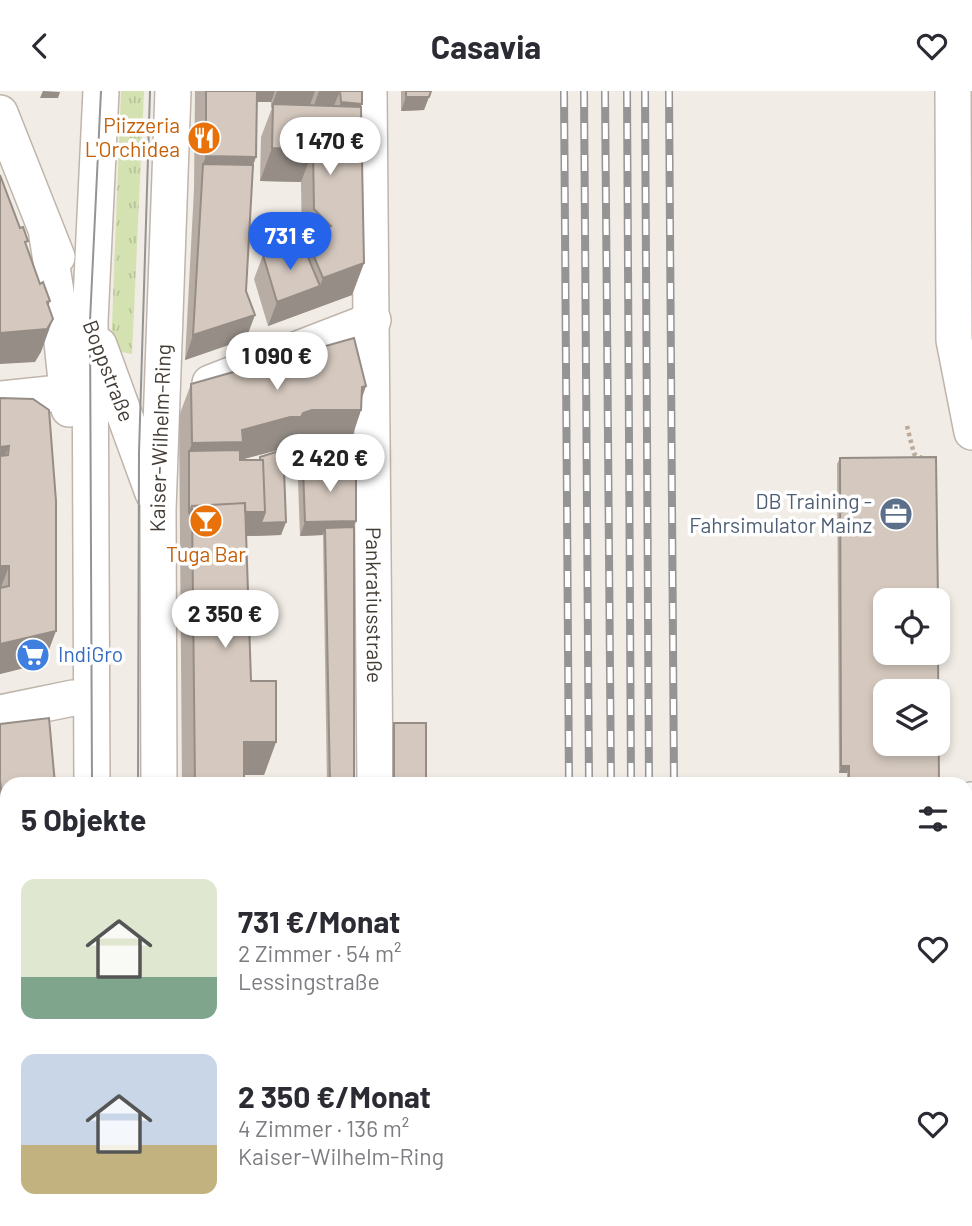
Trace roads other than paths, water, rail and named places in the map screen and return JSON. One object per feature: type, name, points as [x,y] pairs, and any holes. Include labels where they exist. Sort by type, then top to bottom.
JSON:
[{"type":"street","points":[[92,777],[90,321],[101,91]]},
{"type":"street","name":"Kaiser-Wilhelm-Ring","points":[[138,777],[139,452],[150,91]]},
{"type":"street","name":"Kaiser-Wilhelm-Ring","points":[[159,777],[158,510],[173,91]]},
{"type":"street","name":"Pankratiusstraße","points":[[369,91],[375,777]]},
{"type":"street","points":[[953,91],[954,340],[968,392],[972,432]]},
{"type":"street","name":"Boppstraße","points":[[0,113],[47,236],[90,321],[158,510]]},
{"type":"street","name":"Boppstraße","points":[[47,236],[69,392]]},
{"type":"street","points":[[164,401],[373,320]]},
{"type":"street","points":[[0,399],[69,392],[59,701],[75,777]]},
{"type":"street","points":[[0,713],[59,701]]},
{"type":"tram line","points":[[92,777],[90,321],[101,91]]},
{"type":"tram line","points":[[138,777],[139,452],[150,91]]},
{"type":"railway","points":[[564,91],[569,777]]},
{"type":"railway","points":[[584,91],[589,777]]},
{"type":"railway","points":[[605,91],[611,777]]},
{"type":"railway","points":[[627,91],[631,777]]},
{"type":"railway","points":[[645,91],[649,777]]},
{"type":"railway","points":[[669,91],[674,777]]},
{"type":"place","name":"Piizzeria L'Orchidea","points":[[204,138]]},
{"type":"place","name":"DB Training - Fahrsimulator Mainz","points":[[896,514]]},
{"type":"place","name":"Tuga Bar","points":[[206,521]]},
{"type":"place","name":"IndiGro","points":[[33,655]]}]
